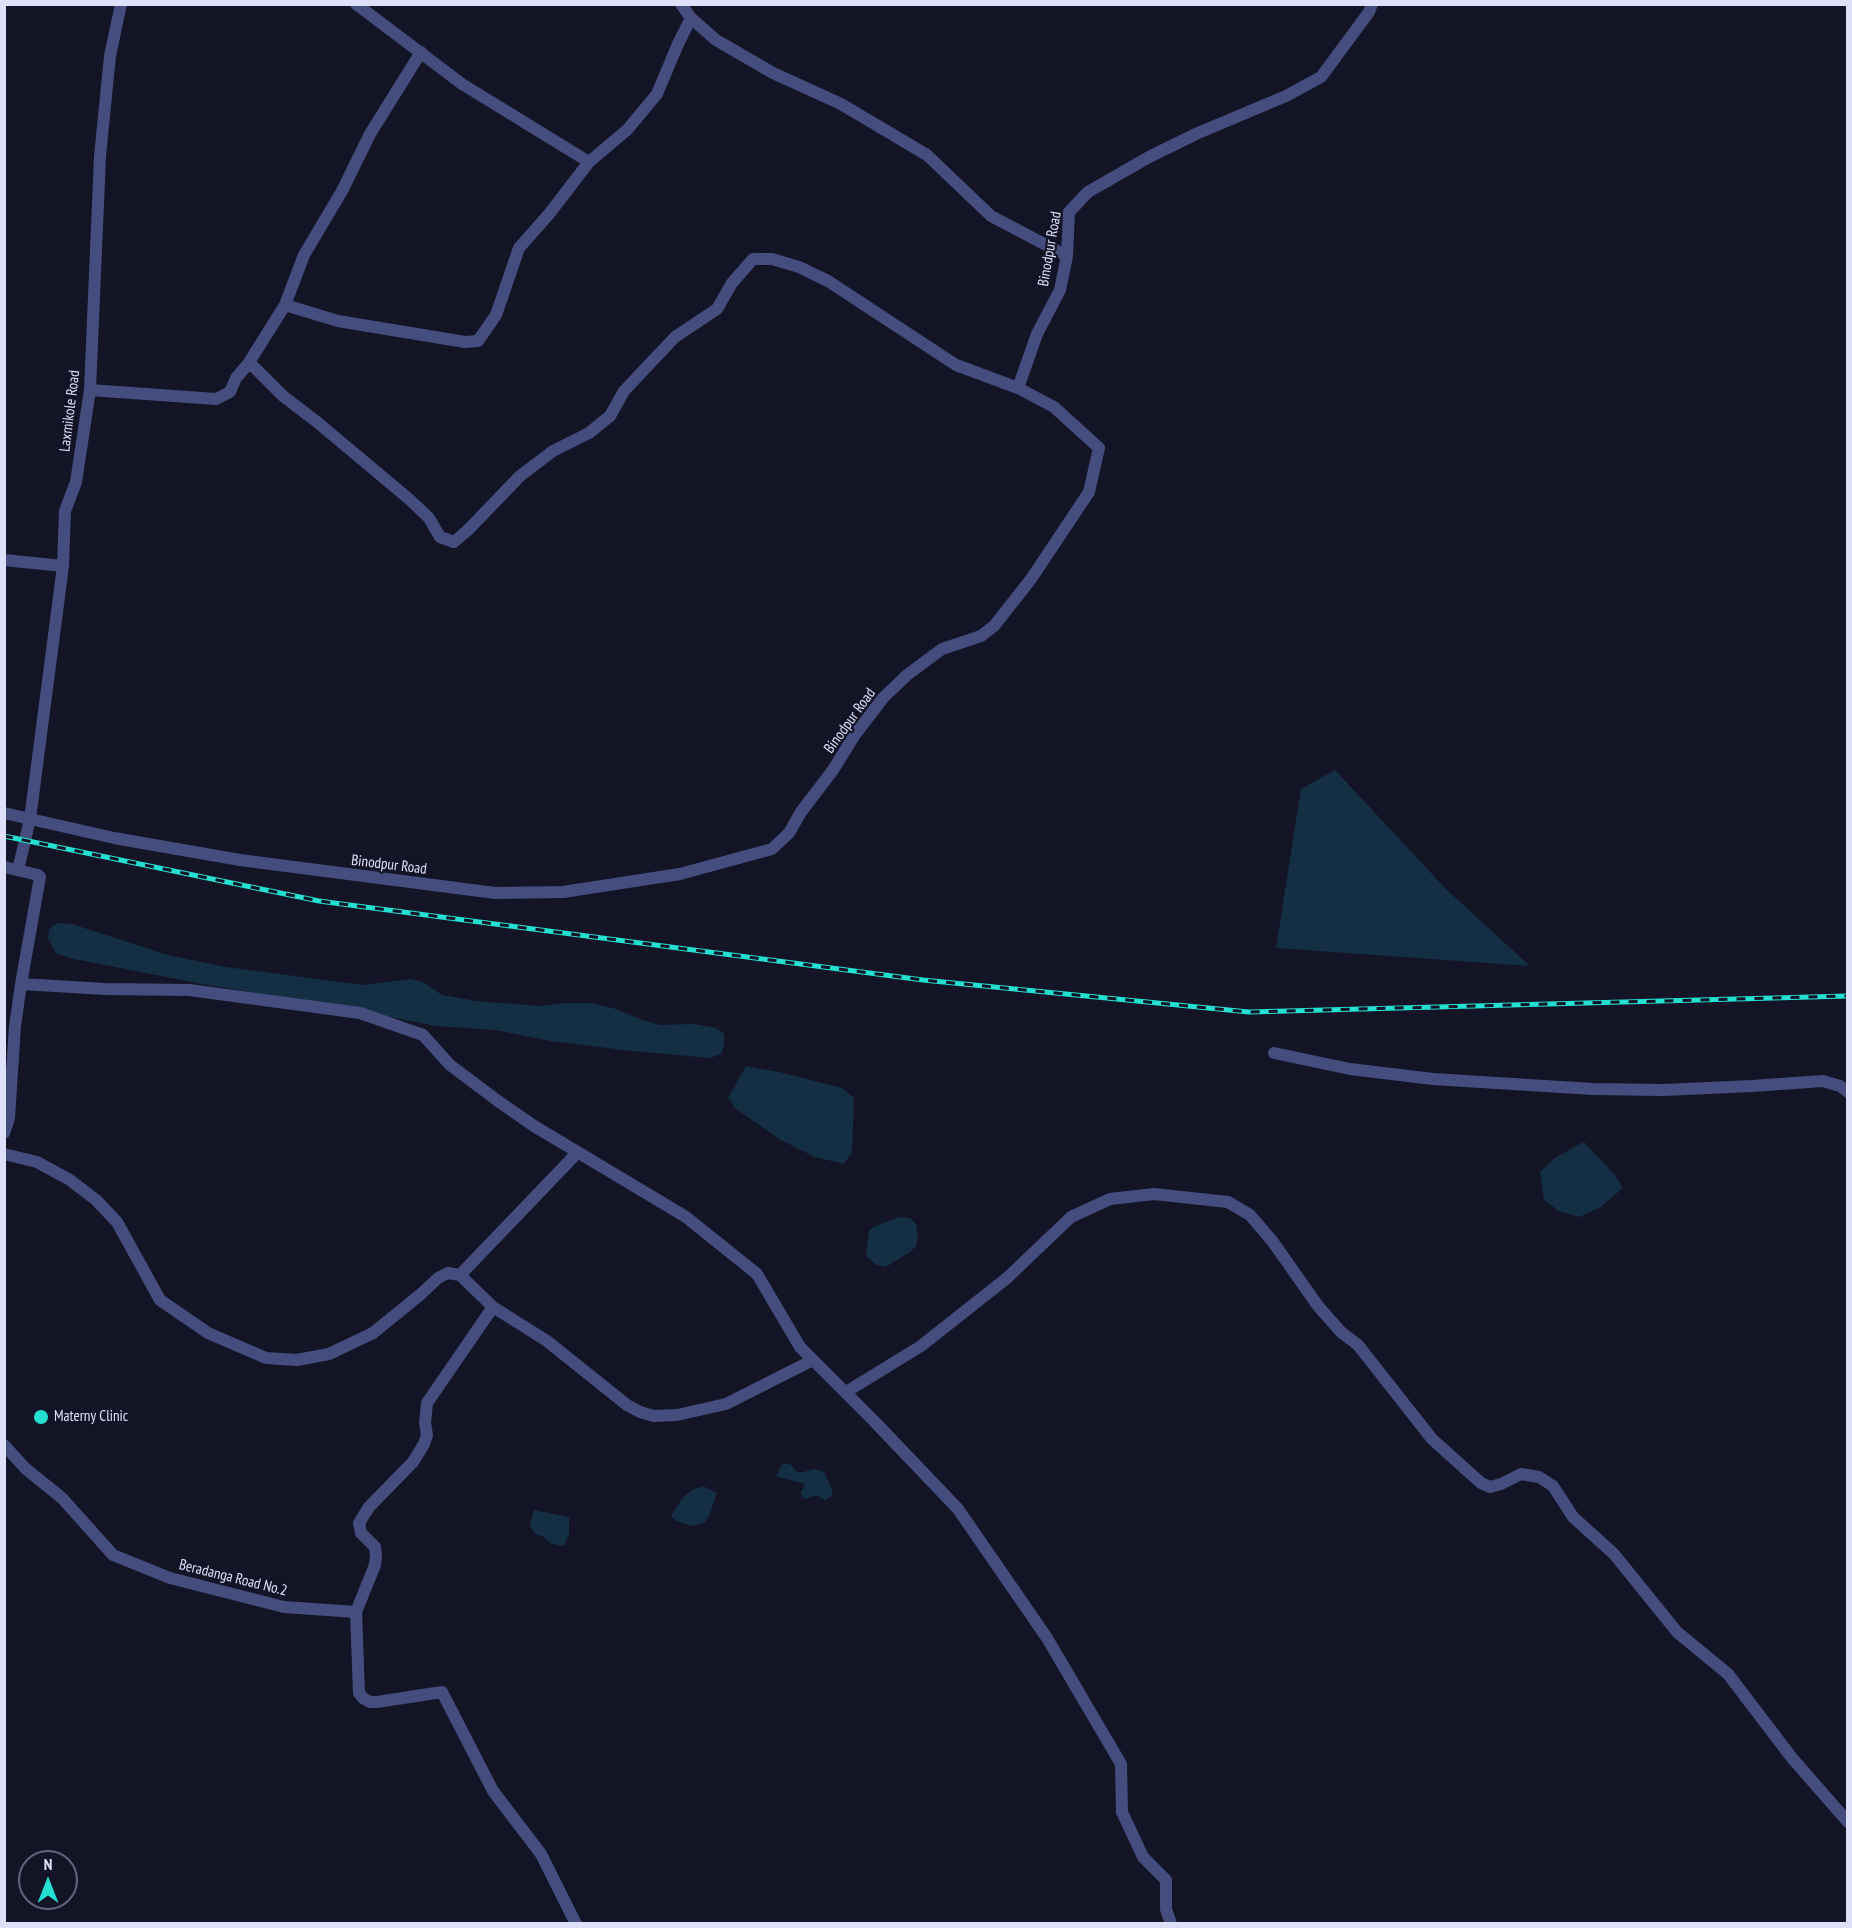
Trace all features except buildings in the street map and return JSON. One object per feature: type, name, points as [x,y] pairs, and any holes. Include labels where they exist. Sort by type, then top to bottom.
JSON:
[{"type":"street","name":"Laxmikole Road","points":[[18,870],[30,819],[63,566],[65,511],[76,482],[90,390],[100,156],[110,56],[121,4]]},
{"type":"street","points":[[356,4],[462,84],[589,162]]},
{"type":"street","points":[[681,4],[692,18],[716,40],[773,73],[841,104],[927,155],[991,216],[1067,256]]},
{"type":"street","name":"Binodpur Road","points":[[30,819],[114,838],[240,860],[495,893],[563,892],[681,874],[772,849],[789,833],[801,812],[883,698],[907,675],[942,649],[981,636],[993,626],[1031,579],[1089,492],[1098,448],[1054,407],[1018,388],[1036,334],[1060,290],[1067,256],[1069,212],[1089,192],[1149,157],[1287,96],[1321,77],[1369,12],[1372,4]]},
{"type":"street","points":[[285,305],[338,321],[465,342],[478,341],[496,315],[519,248],[549,214],[589,162],[627,130],[657,94],[678,44],[692,18]]},
{"type":"street","points":[[90,390],[216,399],[230,392],[236,378],[285,305],[304,255],[342,191],[370,134],[421,52]]},
{"type":"street","points":[[248,363],[284,396],[409,499],[429,518],[440,537],[453,542],[468,530],[520,476],[553,451],[589,433],[610,416],[624,391],[675,337],[717,309],[732,283],[753,259],[772,259],[799,267],[828,281],[956,364],[1018,388]]},
{"type":"street","points":[[4,560],[63,566]]},
{"type":"street","points":[[4,813],[30,819]]},
{"type":"street","points":[[4,867],[39,877],[15,1026],[9,1118],[4,1132]]},
{"type":"street","points":[[21,984],[189,990],[360,1013],[423,1035],[450,1065],[469,1080],[534,1126],[686,1217],[756,1274],[800,1347],[958,1509],[1047,1638],[1121,1764],[1122,1812],[1143,1857],[1166,1880],[1166,1909],[1171,1923]]},
{"type":"street","points":[[1274,1053],[1350,1069],[1433,1079],[1616,1089],[1741,1087],[1823,1081],[1840,1086],[1848,1092]]},
{"type":"street","points":[[460,1275],[578,1152]]},
{"type":"street","points":[[4,1154],[37,1162],[70,1180],[96,1200],[117,1222],[160,1300],[208,1333],[267,1358],[297,1360],[329,1354],[373,1333],[447,1273],[460,1275],[493,1307],[547,1341],[627,1406],[654,1416],[677,1415],[726,1404],[813,1360]]},
{"type":"street","points":[[846,1392],[930,1340],[1007,1278],[1071,1216],[1110,1199],[1154,1194],[1228,1202],[1250,1215],[1273,1242],[1318,1306],[1341,1332],[1359,1345],[1432,1439],[1481,1483],[1490,1487],[1521,1474],[1539,1477],[1553,1486],[1573,1517],[1614,1554],[1677,1632],[1728,1674],[1792,1758],[1846,1816]]},
{"type":"street","points":[[493,1307],[428,1403],[424,1423],[427,1435],[413,1462],[369,1507],[358,1523],[361,1533],[375,1547],[376,1556],[375,1565],[356,1612],[359,1693],[370,1702],[377,1702],[442,1692],[494,1791],[541,1854],[576,1923]]},
{"type":"street","name":"Beradanga Road No.2","points":[[4,1445],[26,1469],[62,1498],[113,1555],[170,1578],[284,1607],[356,1612]]},
{"type":"water","points":[[1335,770],[1446,889],[1530,966],[1276,948],[1301,789]]},
{"type":"water","points":[[58,923],[72,924],[168,955],[226,967],[363,985],[411,979],[423,982],[442,995],[476,1001],[539,1006],[592,1003],[660,1025],[694,1024],[716,1028],[724,1034],[724,1046],[721,1054],[710,1058],[623,1050],[551,1041],[495,1030],[436,1026],[202,984],[69,958],[56,953],[48,938],[49,929]]},
{"type":"water","points":[[746,1066],[842,1088],[854,1098],[852,1152],[844,1164],[815,1157],[781,1140],[736,1109],[728,1098]]},
{"type":"water","points":[[1584,1142],[1614,1174],[1623,1188],[1601,1207],[1579,1217],[1559,1211],[1544,1200],[1540,1172],[1556,1157]]},
{"type":"water","points":[[899,1217],[910,1218],[916,1224],[918,1238],[916,1246],[889,1265],[883,1267],[875,1264],[866,1256],[869,1231],[873,1227]]},
{"type":"water","points":[[783,1463],[792,1465],[795,1471],[800,1473],[814,1469],[824,1472],[832,1489],[832,1496],[825,1500],[816,1495],[806,1499],[802,1497],[801,1492],[805,1484],[776,1476]]},
{"type":"water","points":[[703,1486],[717,1493],[709,1516],[704,1523],[693,1526],[676,1521],[671,1516],[683,1497]]},
{"type":"water","points":[[534,1510],[569,1517],[569,1534],[564,1546],[552,1544],[542,1536],[535,1534],[530,1525]]},
{"type":"railway","points":[[4,836],[319,901],[923,980],[1249,1012],[1848,996]]},
{"type":"place","name":"Materny Clinic","points":[[41,1417]]}]
